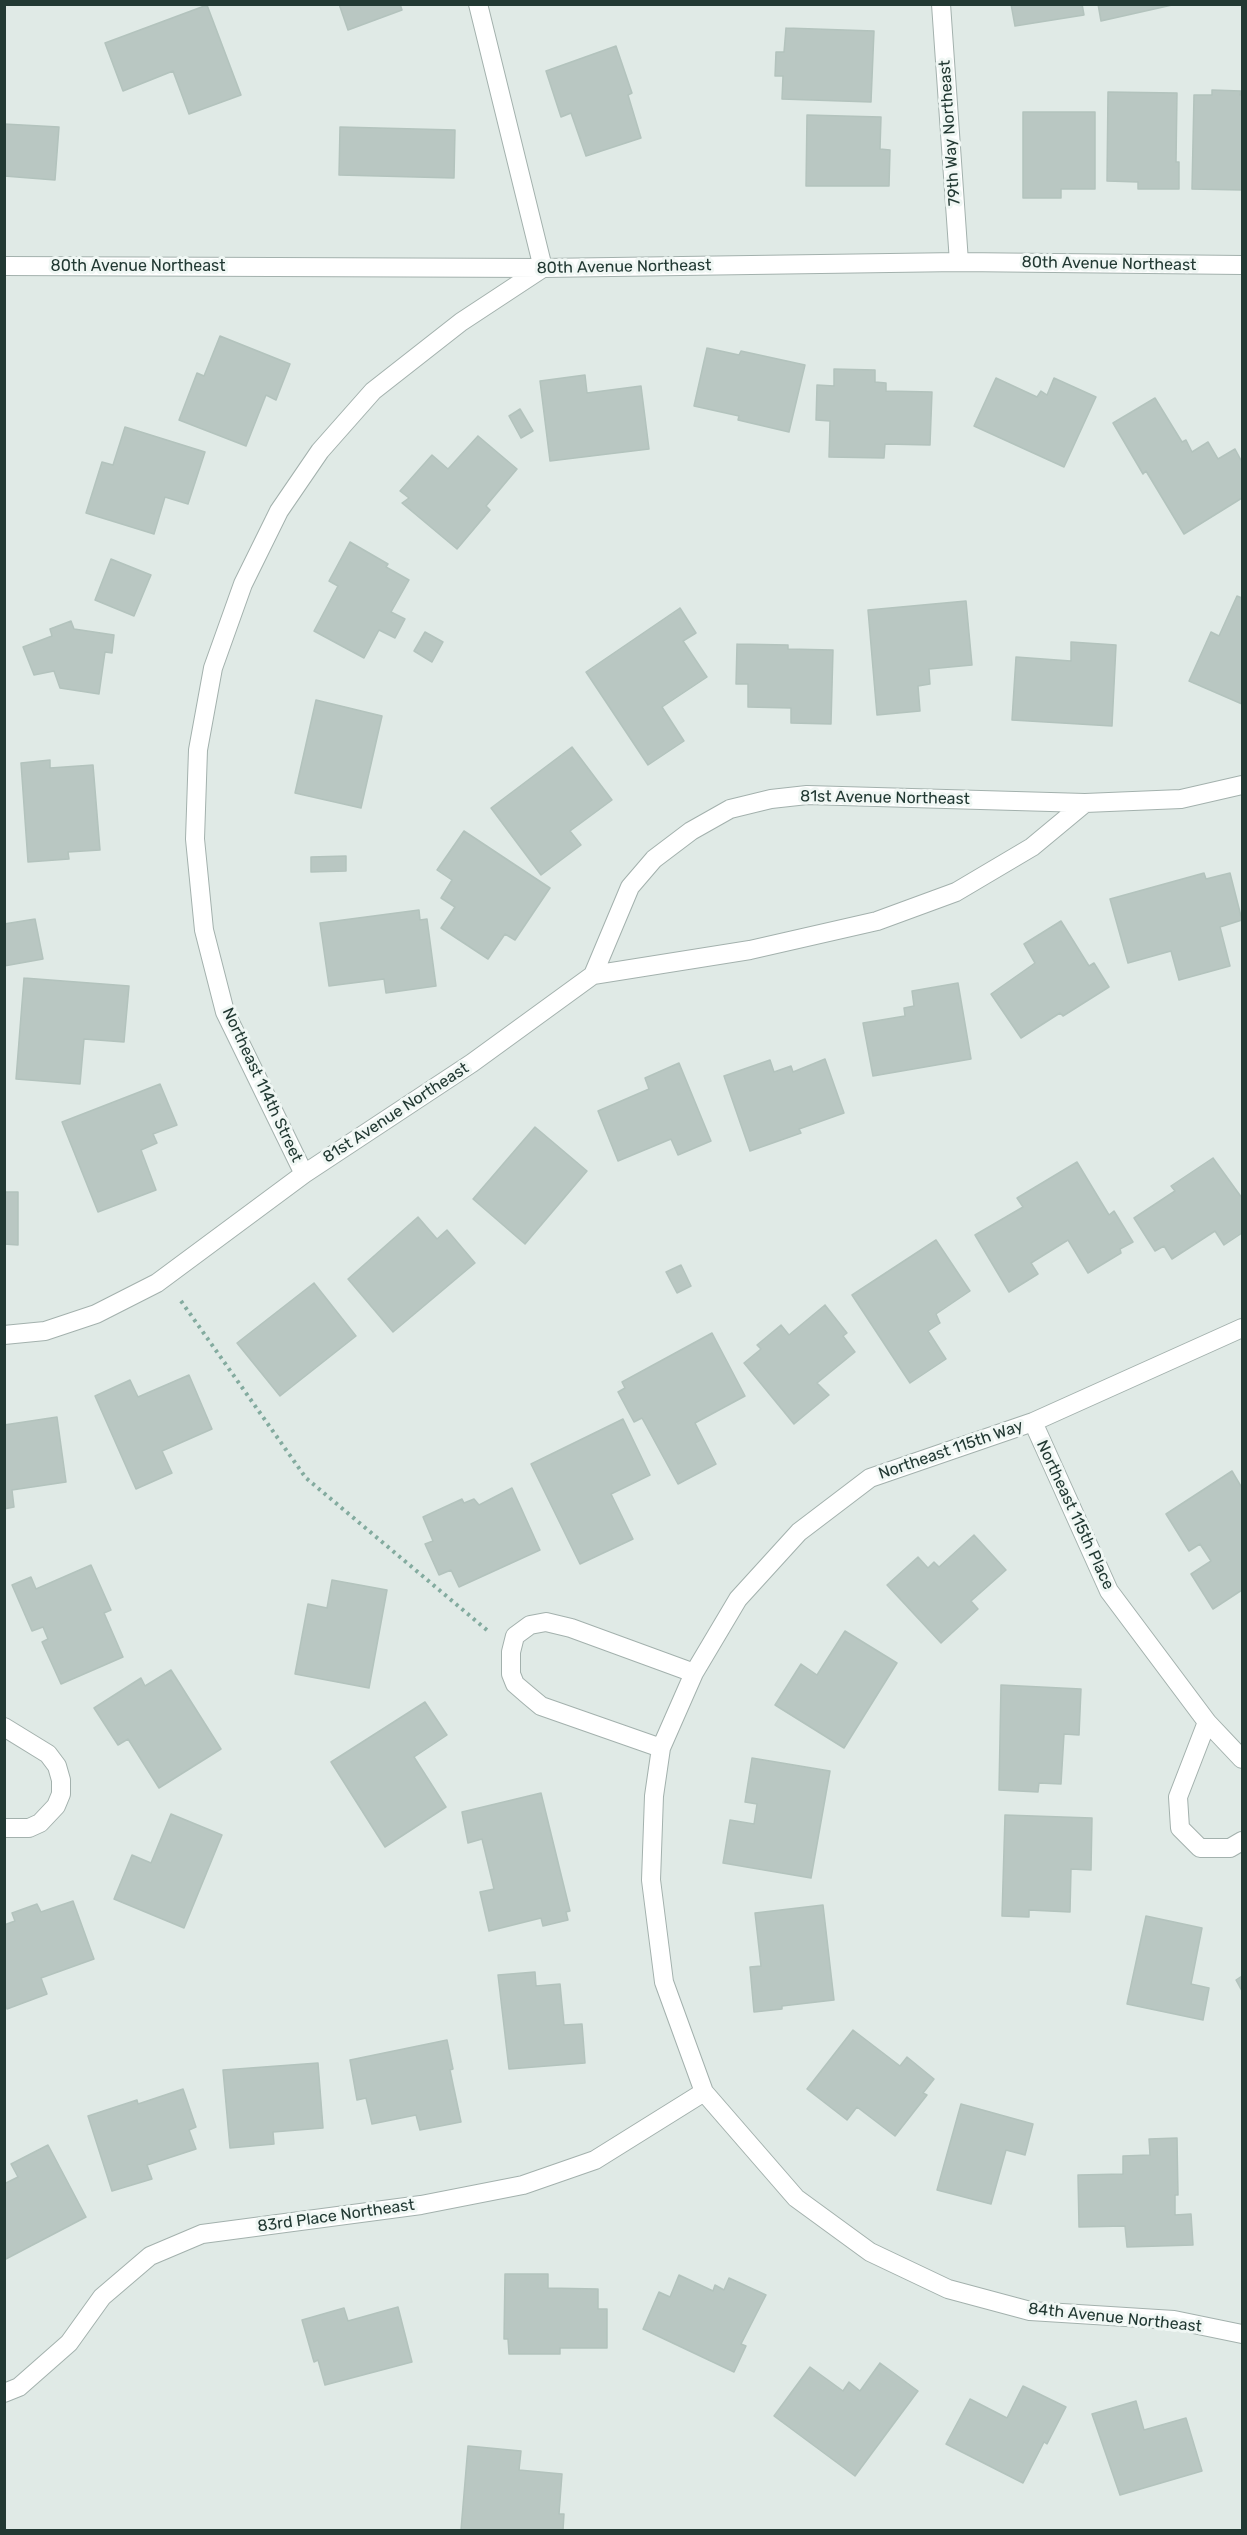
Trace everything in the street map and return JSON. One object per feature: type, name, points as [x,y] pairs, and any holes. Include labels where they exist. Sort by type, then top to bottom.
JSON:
[{"type":"street","points":[[478,4],[543,268]]},
{"type":"street","name":"79th Way Northeast","points":[[941,4],[959,262]]},
{"type":"street","name":"80th Avenue Northeast","points":[[4,266],[543,268],[959,262],[1242,266]]},
{"type":"street","name":"Northeast 114th Street","points":[[303,1174],[225,1012],[204,930],[195,839],[198,750],[213,668],[243,584],[279,511],[320,451],[373,391],[460,322],[543,268]]},
{"type":"street","name":"81st Avenue Northeast","points":[[593,975],[630,887],[654,859],[691,831],[730,809],[771,799],[807,795],[1085,803],[1181,799],[1242,785]]},
{"type":"street","name":"81st Avenue Northeast","points":[[4,1335],[45,1331],[96,1314],[157,1283],[303,1174],[472,1063],[593,975],[750,950],[877,921],[956,892],[1032,848],[1085,803]]},
{"type":"street","name":"Northeast 115th Way","points":[[704,2092],[664,1983],[651,1880],[654,1796],[661,1748],[694,1673],[738,1599],[799,1532],[870,1478],[1033,1422],[1242,1328]]},
{"type":"street","name":"Northeast 115th Place","points":[[1033,1422],[1109,1591],[1207,1722],[1242,1759]]},
{"type":"street","points":[[661,1748],[541,1706],[515,1684],[511,1674],[511,1652],[515,1636],[530,1625],[546,1622],[572,1628],[694,1673]]},
{"type":"street","points":[[1207,1722],[1178,1797],[1180,1828],[1200,1848],[1230,1848],[1242,1841]]},
{"type":"street","points":[[4,1727],[48,1754],[57,1766],[61,1780],[61,1794],[56,1806],[40,1823],[28,1828],[4,1828]]},
{"type":"street","name":"84th Avenue Northeast","points":[[704,2092],[796,2198],[870,2252],[948,2289],[1030,2311],[1174,2320],[1242,2334]]},
{"type":"street","name":"83rd Place Northeast","points":[[4,2393],[19,2387],[69,2343],[102,2297],[150,2256],[202,2234],[422,2205],[523,2186],[595,2160],[704,2092]]},
{"type":"path","points":[[180,1300],[306,1478],[488,1632]]},
{"type":"building","points":[[339,4],[400,4],[402,10],[348,30]]},
{"type":"building","points":[[1011,4],[1082,4],[1084,15],[1015,26]]},
{"type":"building","points":[[1098,4],[1172,4],[1172,5],[1101,21]]},
{"type":"building","points":[[207,5],[241,95],[189,114],[173,71],[123,91],[105,43]]},
{"type":"building","points":[[786,28],[874,31],[871,102],[782,99],[783,76],[775,76],[776,52],[784,52]]},
{"type":"building","points":[[616,46],[632,93],[628,95],[641,138],[586,156],[571,113],[561,117],[546,71]]},
{"type":"building","points":[[1212,90],[1241,91],[1242,190],[1192,189],[1194,95],[1212,95]]},
{"type":"building","points":[[1108,92],[1177,93],[1176,162],[1179,162],[1179,189],[1138,189],[1138,182],[1107,181]]},
{"type":"building","points":[[1023,112],[1095,112],[1095,189],[1061,189],[1061,198],[1023,198]]},
{"type":"building","points":[[807,115],[881,117],[880,149],[890,150],[889,186],[806,186]]},
{"type":"building","points":[[4,124],[59,127],[55,180],[4,176]]},
{"type":"building","points":[[340,127],[455,130],[454,178],[339,175]]},
{"type":"building","points":[[220,336],[290,364],[276,400],[266,395],[246,446],[179,420],[197,373],[204,376]]},
{"type":"building","points":[[707,348],[739,355],[741,351],[805,365],[789,432],[738,420],[739,416],[694,406]]},
{"type":"building","points":[[834,369],[875,370],[875,382],[886,383],[886,391],[932,392],[930,445],[885,444],[884,458],[829,457],[830,421],[816,420],[817,385],[834,386]]},
{"type":"building","points":[[585,375],[587,393],[641,386],[649,449],[550,461],[540,381]]},
{"type":"building","points":[[996,378],[1037,397],[1041,391],[1047,395],[1054,378],[1096,397],[1064,467],[974,426]]},
{"type":"building","points":[[1155,398],[1182,442],[1186,440],[1192,452],[1208,442],[1218,459],[1235,449],[1242,462],[1242,498],[1184,534],[1146,471],[1143,474],[1113,423]]},
{"type":"building","points":[[520,409],[533,431],[521,438],[509,416]]},
{"type":"building","points":[[125,427],[205,452],[188,504],[165,497],[154,534],[86,513],[102,462],[113,465]]},
{"type":"building","points":[[478,436],[517,469],[486,506],[490,510],[457,549],[402,503],[409,498],[400,491],[432,455],[448,469]]},
{"type":"building","points":[[350,542],[388,564],[386,567],[409,580],[391,612],[405,619],[395,638],[379,630],[364,658],[314,631],[338,586],[329,581]]},
{"type":"building","points":[[111,559],[151,575],[134,616],[95,600]]},
{"type":"building","points":[[1237,596],[1242,598],[1242,704],[1189,681],[1211,632],[1219,636]]},
{"type":"building","points":[[966,601],[972,665],[929,669],[930,684],[918,686],[920,711],[877,715],[868,610]]},
{"type":"building","points":[[680,608],[696,633],[683,641],[707,677],[662,707],[684,741],[648,765],[586,672]]},
{"type":"building","points":[[71,621],[74,629],[114,635],[112,653],[105,652],[99,694],[60,688],[54,671],[34,675],[23,647],[52,636],[50,629]]},
{"type":"building","points":[[425,632],[443,642],[432,662],[414,651]]},
{"type":"building","points":[[1071,642],[1116,645],[1112,726],[1012,720],[1016,657],[1071,661]]},
{"type":"building","points":[[737,644],[788,645],[788,649],[833,650],[831,724],[791,723],[791,708],[748,707],[748,684],[736,684]]},
{"type":"building","points":[[316,700],[382,716],[361,808],[295,793]]},
{"type":"building","points":[[572,747],[612,800],[570,831],[581,845],[541,875],[491,808]]},
{"type":"building","points":[[50,760],[50,768],[93,765],[100,850],[68,852],[69,859],[28,862],[21,763]]},
{"type":"building","points":[[464,831],[550,888],[515,940],[505,934],[488,959],[441,928],[455,907],[441,898],[452,880],[437,870]]},
{"type":"building","points":[[346,856],[346,871],[311,872],[311,857]]},
{"type":"building","points":[[1204,873],[1206,879],[1230,873],[1242,920],[1220,927],[1230,966],[1179,980],[1171,951],[1128,963],[1110,899]]},
{"type":"building","points":[[419,910],[420,920],[427,919],[436,986],[386,993],[384,979],[329,986],[320,923]]},
{"type":"building","points":[[35,919],[43,959],[4,966],[4,924]]},
{"type":"building","points":[[1061,921],[1089,966],[1094,963],[1109,987],[1063,1016],[1060,1013],[1021,1038],[991,994],[1035,963],[1024,944]]},
{"type":"building","points":[[24,978],[129,986],[124,1042],[84,1039],[80,1084],[16,1079]]},
{"type":"building","points":[[958,983],[971,1059],[873,1076],[863,1023],[905,1016],[904,1008],[914,1006],[912,991]]},
{"type":"building","points":[[825,1059],[844,1113],[799,1129],[801,1133],[750,1151],[724,1076],[770,1060],[774,1072],[791,1066],[793,1072]]},
{"type":"building","points":[[679,1063],[711,1141],[678,1155],[671,1139],[618,1161],[598,1111],[649,1089],[645,1078]]},
{"type":"building","points":[[160,1084],[177,1125],[153,1134],[157,1143],[141,1150],[156,1190],[98,1212],[62,1122]]},
{"type":"building","points":[[535,1127],[587,1171],[525,1244],[473,1199]]},
{"type":"building","points":[[1213,1158],[1242,1198],[1242,1233],[1224,1245],[1215,1231],[1172,1259],[1164,1246],[1155,1251],[1134,1218],[1175,1191],[1171,1186]]},
{"type":"building","points":[[1077,1162],[1109,1215],[1114,1211],[1133,1242],[1120,1249],[1121,1253],[1088,1273],[1068,1240],[1031,1263],[1038,1274],[1009,1292],[975,1235],[1023,1207],[1017,1198]]},
{"type":"building","points":[[4,1192],[18,1192],[18,1245],[4,1244]]},
{"type":"building","points":[[418,1217],[437,1239],[447,1230],[475,1263],[393,1332],[348,1279]]},
{"type":"building","points":[[936,1240],[970,1291],[936,1314],[940,1323],[928,1331],[946,1359],[910,1383],[852,1295]]},
{"type":"building","points":[[681,1265],[691,1286],[677,1293],[666,1272]]},
{"type":"building","points":[[314,1283],[356,1336],[280,1396],[237,1343]]},
{"type":"building","points":[[825,1305],[847,1333],[843,1336],[855,1352],[817,1383],[829,1395],[794,1424],[744,1363],[761,1349],[757,1345],[781,1325],[789,1335]]},
{"type":"building","points":[[712,1333],[745,1396],[695,1423],[716,1464],[678,1484],[642,1418],[634,1422],[618,1392],[625,1388],[622,1382]]},
{"type":"building","points":[[189,1375],[212,1429],[162,1451],[172,1473],[136,1489],[95,1396],[130,1380],[138,1397]]},
{"type":"building","points":[[57,1417],[66,1482],[12,1490],[14,1507],[4,1509],[4,1425]]},
{"type":"building","points":[[623,1419],[650,1475],[611,1494],[633,1539],[580,1564],[531,1464]]},
{"type":"building","points":[[1232,1471],[1242,1488],[1242,1590],[1213,1609],[1191,1574],[1211,1561],[1200,1544],[1189,1551],[1166,1514]]},
{"type":"building","points":[[512,1488],[540,1550],[459,1587],[451,1570],[439,1575],[425,1544],[433,1541],[423,1517],[462,1499],[464,1503],[474,1499],[479,1505]]},
{"type":"building","points":[[974,1535],[1006,1570],[971,1601],[978,1609],[941,1643],[887,1585],[918,1557],[928,1568],[934,1562],[939,1567]]},
{"type":"building","points":[[91,1565],[111,1610],[104,1613],[123,1657],[61,1684],[42,1642],[48,1639],[43,1627],[32,1631],[12,1585],[31,1577],[36,1589]]},
{"type":"building","points":[[332,1580],[387,1590],[369,1688],[295,1674],[308,1604],[327,1608]]},
{"type":"building","points":[[845,1631],[897,1663],[844,1748],[775,1705],[801,1664],[817,1675]]},
{"type":"building","points":[[171,1670],[221,1749],[159,1788],[128,1739],[118,1745],[94,1708],[141,1678],[145,1686]]},
{"type":"building","points":[[1001,1685],[1081,1689],[1079,1735],[1064,1734],[1061,1784],[1039,1783],[1038,1792],[999,1790]]},
{"type":"building","points":[[425,1702],[447,1735],[414,1757],[446,1807],[385,1847],[331,1762]]},
{"type":"building","points":[[752,1758],[830,1771],[811,1878],[723,1863],[730,1820],[754,1824],[757,1804],[745,1802]]},
{"type":"building","points":[[541,1793],[570,1911],[566,1912],[568,1920],[543,1926],[541,1918],[489,1931],[480,1892],[494,1889],[482,1839],[468,1843],[462,1812]]},
{"type":"building","points":[[171,1814],[222,1835],[184,1928],[114,1899],[132,1855],[151,1863]]},
{"type":"building","points":[[1005,1815],[1092,1818],[1091,1870],[1071,1869],[1070,1912],[1029,1910],[1029,1917],[1002,1916]]},
{"type":"building","points":[[73,1901],[94,1959],[41,1978],[47,1994],[7,2009],[4,2001],[4,1925],[15,1921],[12,1913],[37,1904],[41,1912]]},
{"type":"building","points":[[823,1905],[834,2000],[754,2012],[750,1967],[761,1966],[755,1913]]},
{"type":"building","points":[[1146,1916],[1202,1928],[1191,1984],[1209,1988],[1203,2020],[1127,2004]]},
{"type":"building","points":[[535,1972],[536,1986],[560,1984],[564,2025],[582,2024],[585,2063],[509,2069],[498,1975]]},
{"type":"building","points":[[1242,1976],[1242,1991],[1236,1980]]},
{"type":"building","points":[[853,2030],[900,2066],[907,2057],[934,2079],[923,2093],[927,2095],[895,2136],[857,2107],[847,2120],[807,2089]]},
{"type":"building","points":[[447,2040],[453,2069],[450,2070],[461,2122],[420,2130],[416,2115],[372,2124],[366,2098],[357,2100],[350,2060]]},
{"type":"building","points":[[318,2063],[323,2128],[273,2132],[274,2144],[230,2148],[223,2070]]},
{"type":"building","points":[[183,2089],[196,2127],[189,2130],[196,2149],[147,2165],[152,2179],[112,2191],[88,2116],[137,2100],[138,2104]]},
{"type":"building","points":[[961,2104],[1033,2124],[1025,2155],[1006,2150],[991,2204],[937,2190]]},
{"type":"building","points":[[1177,2138],[1178,2195],[1175,2195],[1175,2215],[1191,2214],[1193,2245],[1127,2247],[1125,2226],[1079,2227],[1078,2175],[1123,2174],[1123,2156],[1150,2155],[1149,2139]]},
{"type":"building","points":[[48,2145],[86,2217],[4,2260],[4,2184],[18,2177],[11,2164]]},
{"type":"building","points":[[505,2274],[548,2274],[548,2288],[598,2289],[598,2309],[607,2309],[607,2348],[560,2348],[560,2354],[509,2354],[508,2339],[504,2339]]},
{"type":"building","points":[[679,2275],[713,2291],[715,2285],[724,2290],[729,2278],[766,2295],[741,2344],[746,2346],[734,2372],[643,2329],[659,2292],[670,2297]]},
{"type":"building","points":[[398,2307],[412,2362],[325,2385],[318,2360],[314,2362],[302,2320],[344,2308],[348,2321]]},
{"type":"building","points":[[880,2363],[918,2391],[855,2476],[774,2416],[810,2367],[843,2391],[849,2382],[860,2391]]},
{"type":"building","points":[[1023,2386],[1066,2407],[1047,2444],[1044,2442],[1023,2483],[946,2444],[970,2399],[1007,2418]]},
{"type":"building","points":[[1136,2401],[1144,2430],[1186,2418],[1202,2471],[1120,2495],[1092,2414]]},
{"type":"building","points":[[468,2446],[521,2451],[519,2470],[562,2474],[559,2514],[564,2514],[563,2530],[461,2530]]}]
